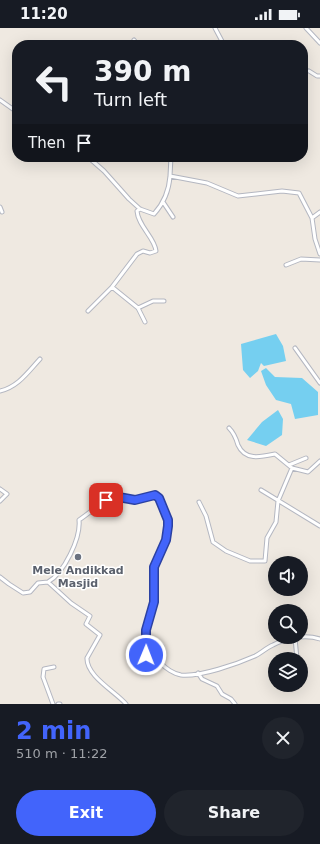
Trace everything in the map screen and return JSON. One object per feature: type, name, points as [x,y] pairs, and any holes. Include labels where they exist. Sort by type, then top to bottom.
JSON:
[{"type":"street","points":[[215,28],[221,40]]},
{"type":"street","points":[[306,28],[320,43]]},
{"type":"street","points":[[309,71],[317,76],[320,76]]},
{"type":"street","points":[[0,100],[12,108]]},
{"type":"street","points":[[94,162],[140,209],[154,214],[163,202],[168,189],[171,162]]},
{"type":"street","points":[[170,176],[207,183],[238,196],[282,191],[299,193],[312,218],[315,239],[320,254]]},
{"type":"street","points":[[163,202],[173,217]]},
{"type":"street","points":[[0,207],[2,212]]},
{"type":"street","points":[[88,311],[112,287],[137,254],[143,251],[150,254],[156,251],[155,246],[146,234],[138,216],[137,211],[140,209]]},
{"type":"street","points":[[312,218],[320,212]]},
{"type":"street","points":[[286,264],[301,259],[320,260]]},
{"type":"street","points":[[112,287],[138,308],[145,322]]},
{"type":"street","points":[[138,308],[153,301],[164,301]]},
{"type":"street","points":[[295,348],[320,383]]},
{"type":"street","points":[[0,391],[9,389],[17,384],[40,359]]},
{"type":"street","points":[[229,428],[235,435],[239,447],[244,454],[252,457],[275,454],[290,466],[308,472],[320,461]]},
{"type":"street","points":[[199,502],[206,516],[213,542],[226,551],[254,562],[265,561],[267,549],[266,541],[276,522],[278,501],[290,466],[306,458]]},
{"type":"street","points":[[0,489],[8,494],[0,501]]},
{"type":"street","points":[[261,490],[320,526]]},
{"type":"street","points":[[0,577],[23,593],[30,592],[38,583],[48,582],[55,576],[70,556],[76,539],[79,520],[88,512],[113,496],[135,500],[155,495],[159,498],[168,520],[168,526],[166,540],[154,567],[154,602],[146,630],[145,654],[150,656],[160,645],[162,646],[161,663],[166,668],[181,675],[198,673],[236,664],[257,655],[275,644]]},
{"type":"street","points":[[48,582],[49,585],[71,603],[90,616],[86,624],[100,635],[93,646],[87,661],[95,676],[126,704]]},
{"type":"street","points":[[308,637],[320,639]]},
{"type":"street","points":[[53,704],[43,677],[44,669],[54,667]]},
{"type":"street","points":[[198,673],[202,679],[216,686],[222,694],[231,699],[235,704]]},
{"type":"water","points":[[276,334],[283,346],[286,361],[264,366],[261,363],[258,371],[250,378],[243,370],[241,344]]},
{"type":"water","points":[[266,368],[275,377],[302,378],[318,392],[318,415],[295,419],[291,404],[276,400],[266,385],[261,371]]},
{"type":"water","points":[[278,410],[283,419],[282,435],[266,446],[247,440],[262,422]]},
{"type":"place","name":"Mele Andikkad Masjid","points":[[78,557]]},
{"type":"route","points":[[106,500],[113,496],[135,500],[155,495],[159,498],[168,520],[166,540],[158,554],[154,567],[154,602],[146,630],[146,655]]}]
